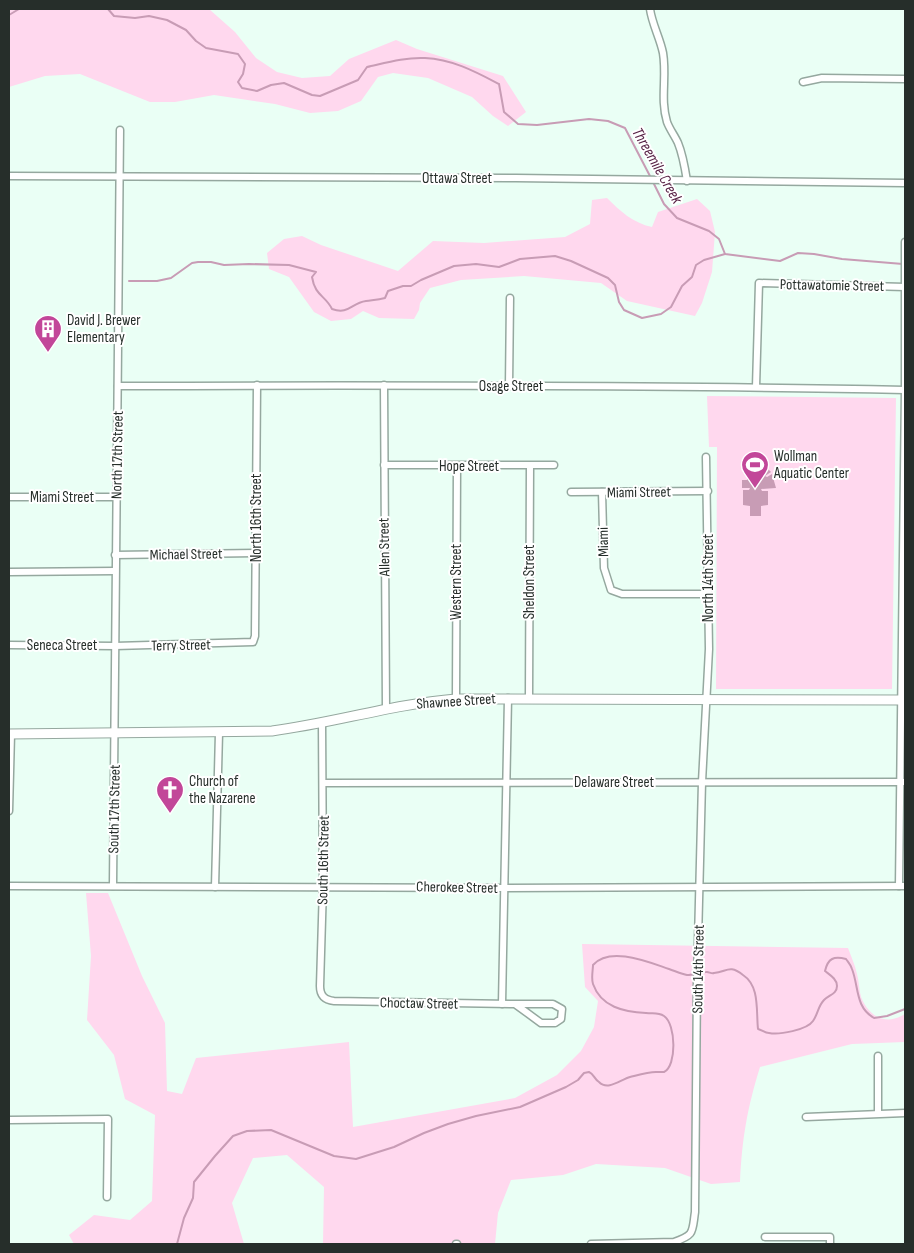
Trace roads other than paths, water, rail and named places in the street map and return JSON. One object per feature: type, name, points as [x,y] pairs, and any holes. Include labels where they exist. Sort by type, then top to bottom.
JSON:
[{"type":"street","points":[[650,9],[663,52],[663,102],[668,123],[678,142],[684,161],[687,180]]},
{"type":"street","points":[[803,82],[822,78],[905,79]]},
{"type":"street","name":"North 17th Street","points":[[115,733],[120,130]]},
{"type":"street","name":"Ottawa Street","points":[[9,176],[905,183]]},
{"type":"street","points":[[902,886],[905,242]]},
{"type":"street","name":"Pottawatomie Street","points":[[756,387],[759,283],[905,287]]},
{"type":"street","points":[[509,386],[510,298]]},
{"type":"street","name":"Osage Street","points":[[118,386],[384,385],[756,387],[905,390]]},
{"type":"street","name":"Allen Street","points":[[384,385],[386,708]]},
{"type":"street","name":"North 16th Street","points":[[246,644],[252,642],[255,636],[257,386]]},
{"type":"street","name":"North 14th Street","points":[[706,457],[709,649],[706,699]]},
{"type":"street","name":"Hope Street","points":[[384,465],[554,466]]},
{"type":"street","name":"Western Street","points":[[456,699],[457,466]]},
{"type":"street","name":"Sheldon Street","points":[[529,698],[530,466]]},
{"type":"street","name":"Miami Street","points":[[570,492],[708,491]]},
{"type":"street","name":"Miami","points":[[602,492],[604,568],[606,581],[611,590],[622,594],[708,594]]},
{"type":"street","name":"Miami Street","points":[[9,497],[116,497]]},
{"type":"street","name":"Michael Street","points":[[115,554],[257,553]]},
{"type":"street","points":[[9,572],[115,571]]},
{"type":"street","name":"Terry Street","points":[[115,646],[246,644]]},
{"type":"street","name":"Seneca Street","points":[[9,645],[115,646]]},
{"type":"street","points":[[502,1004],[508,698]]},
{"type":"street","name":"Shawnee Street","points":[[10,734],[272,731],[386,708],[456,699],[904,700]]},
{"type":"street","name":"South 14th Street","points":[[591,1244],[674,1242],[687,1238],[691,1234],[696,1212],[697,970],[706,699]]},
{"type":"street","name":"South 16th Street","points":[[322,722],[324,783],[320,992],[323,997]]},
{"type":"street","points":[[214,887],[219,732]]},
{"type":"street","name":"South 17th Street","points":[[113,886],[115,733]]},
{"type":"street","points":[[9,811],[10,734]]},
{"type":"street","name":"Delaware Street","points":[[324,783],[903,782]]},
{"type":"street","name":"Cherokee Street","points":[[9,886],[504,888],[902,886]]},
{"type":"street","name":"Choctaw Street","points":[[323,997],[328,1001],[553,1004],[562,1009],[561,1020],[555,1023],[540,1023],[516,1004]]},
{"type":"street","points":[[878,1056],[878,1113]]},
{"type":"street","points":[[806,1117],[905,1113]]},
{"type":"street","points":[[9,1120],[108,1119],[108,1197]]},
{"type":"street","points":[[765,1237],[830,1237],[830,1244]]},
{"type":"waterway","name":"Threemile Creek","points":[[9,15],[19,9]]},
{"type":"waterway","name":"Threemile Creek","points":[[108,9],[114,16],[135,18],[149,16],[167,20],[186,30],[206,48],[238,54],[245,64],[243,74],[238,82],[242,88],[257,91],[271,85],[284,83],[312,95],[320,96],[358,80],[367,67],[410,58],[445,61],[473,71],[499,84],[504,112],[518,124],[537,125],[589,119],[608,121],[625,128],[651,178]]},
{"type":"waterway","name":"Threemile Creek","points":[[653,182],[664,204],[677,218],[709,231],[719,239],[725,254],[780,261],[798,253],[903,264]]},
{"type":"waterway","points":[[129,281],[157,281],[171,278],[192,263],[198,262],[224,265],[289,265],[316,272],[312,277],[315,288],[332,309],[342,311],[361,302],[385,298],[388,291],[403,286],[411,286],[454,266],[476,264],[499,267],[520,259],[555,256],[571,261],[608,278],[615,285],[619,302],[624,310],[642,318],[661,314],[671,307],[682,286],[692,277],[696,265],[704,260],[725,254]]},
{"type":"waterway","points":[[177,1244],[184,1218],[193,1198],[194,1182],[233,1136],[247,1131],[271,1130],[334,1156],[356,1159],[394,1147],[448,1124],[520,1107],[566,1087],[578,1080],[584,1073],[589,1072],[597,1081],[610,1085],[630,1077],[653,1072],[664,1072],[668,1068],[673,1054],[673,1036],[668,1020],[660,1014],[622,1009],[607,1003],[597,992],[592,979],[593,965],[600,959],[619,956],[630,957],[687,975],[734,970],[743,975],[752,986],[756,999],[758,1029],[768,1033],[792,1031],[805,1027],[813,1021],[822,1002],[837,989],[835,979],[825,971],[828,963],[835,958],[846,959],[850,965],[861,1002],[868,1013],[874,1018],[887,1016],[905,1009]]},
{"type":"place","name":"David J. Brewer Elementary","points":[[48,353]]},
{"type":"place","name":"Wollman Aquatic Center","points":[[755,489]]},
{"type":"place","name":"Church of the Nazarene","points":[[170,814]]}]
